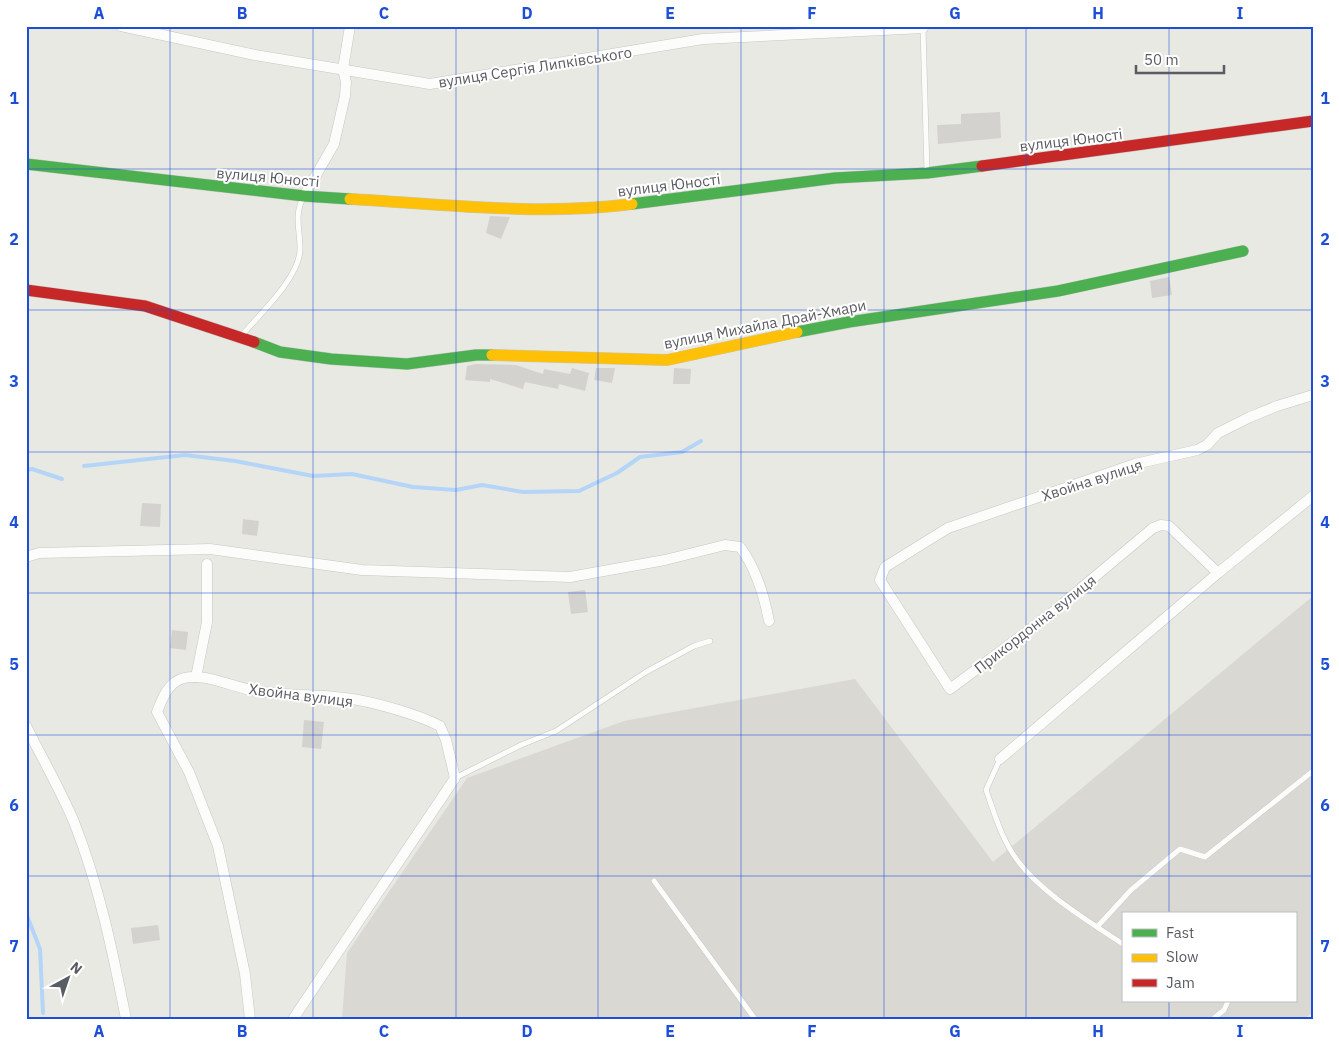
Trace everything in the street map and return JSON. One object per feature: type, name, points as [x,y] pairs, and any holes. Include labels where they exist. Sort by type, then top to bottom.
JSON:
[{"type":"street","name":"вулиця Сергія Липківського","points":[[121,26],[255,55],[430,84],[703,39],[923,27]]},
{"type":"street","points":[[304,196],[334,144],[345,96],[346,82],[343,69],[350,26]]},
{"type":"street","name":"вулиця Юності","points":[[26,164],[304,196],[520,208],[604,208],[835,178],[927,172],[1068,156],[1313,121]]},
{"type":"street","name":"вулиця Михайла Драй-Хмари","points":[[26,290],[145,306],[241,336],[280,352],[331,359],[408,364],[476,356],[667,360],[750,341],[849,322],[1058,290],[1243,251]]},
{"type":"street","name":"Хвойна вулиця","points":[[880,580],[885,567],[948,528],[1136,464],[1197,450],[1207,445],[1218,433],[1250,417],[1276,406],[1313,395]]},
{"type":"street","points":[[1000,759],[1218,573],[1313,496]]},
{"type":"street","name":"Прикордонна вулиця","points":[[880,580],[950,689],[1048,616],[1153,528],[1161,525],[1169,526],[1218,573]]},
{"type":"street","points":[[26,557],[39,553],[210,549],[362,570],[570,577],[665,560],[725,545],[740,547],[749,560],[766,603],[768,621]]},
{"type":"street","points":[[196,677],[207,622],[206,564]]},
{"type":"street","name":"Хвойна вулиця","points":[[250,1019],[245,974],[218,846],[189,772],[157,712],[164,695],[172,684],[182,678],[196,677],[251,690],[302,696],[346,698],[426,719],[440,726],[446,740],[454,778]]},
{"type":"street","points":[[26,726],[73,821],[85,853],[115,961],[126,1019]]},
{"type":"street","points":[[293,1019],[454,778]]},
{"type":"lane","points":[[923,27],[927,172]]},
{"type":"lane","points":[[241,336],[285,285],[296,267],[300,249],[297,231],[299,205],[304,196]]},
{"type":"lane","points":[[454,778],[521,745],[556,731],[646,672],[694,646],[710,642]]},
{"type":"lane","points":[[1000,759],[986,790],[1000,831],[1014,856],[1041,884],[1097,927],[1122,943]]},
{"type":"lane","points":[[1097,927],[1130,890],[1180,849],[1205,857],[1313,771]]},
{"type":"lane","points":[[654,880],[755,1019]]},
{"type":"lane","points":[[1213,1019],[1224,1010],[1228,1002]]},
{"type":"shaded area","points":[[1313,596],[1313,1012],[1304,1019],[342,1019],[347,953],[467,778],[624,721],[855,679],[993,862]]},
{"type":"building","points":[[1000,112],[1001,138],[938,144],[937,125],[961,124],[961,114]]},
{"type":"building","points":[[490,216],[510,217],[501,239],[486,233]]},
{"type":"building","points":[[1169,277],[1172,295],[1152,298],[1150,281]]},
{"type":"building","points":[[476,364],[516,365],[543,374],[544,369],[570,374],[572,368],[589,373],[585,391],[559,384],[558,389],[525,382],[523,389],[490,379],[490,382],[465,380],[467,366]]},
{"type":"building","points":[[596,368],[615,368],[612,383],[594,380]]},
{"type":"building","points":[[674,368],[691,369],[690,384],[673,384]]},
{"type":"building","points":[[142,503],[161,504],[160,527],[140,526]]},
{"type":"building","points":[[243,519],[259,521],[257,536],[242,534]]},
{"type":"building","points":[[585,590],[588,612],[571,614],[568,592]]},
{"type":"building","points":[[172,630],[188,632],[186,650],[170,648]]},
{"type":"building","points":[[304,720],[324,722],[321,749],[302,747]]},
{"type":"building","points":[[158,925],[160,940],[133,944],[131,928]]},
{"type":"waterway","points":[[84,466],[185,455],[235,461],[313,476],[352,474],[413,487],[456,490],[482,485],[523,492],[579,491],[617,473],[640,457],[682,452],[701,441]]},
{"type":"waterway","points":[[26,470],[32,469],[62,479]]},
{"type":"waterway","points":[[26,913],[40,949],[43,1013]]},
{"type":"traffic: fast","points":[[26,164],[304,196],[350,199]]},
{"type":"traffic: fast","points":[[632,204],[835,178],[927,173],[982,166]]},
{"type":"traffic: fast","points":[[797,332],[849,322],[1058,291],[1243,251]]},
{"type":"traffic: fast","points":[[254,342],[280,352],[331,359],[407,364],[476,355],[492,355]]},
{"type":"traffic: slow","points":[[350,199],[526,209],[562,209],[632,204]]},
{"type":"traffic: slow","points":[[492,355],[667,360],[797,332]]},
{"type":"traffic: jam","points":[[982,166],[1313,121]]},
{"type":"traffic: jam","points":[[26,290],[145,306],[254,342]]}]
